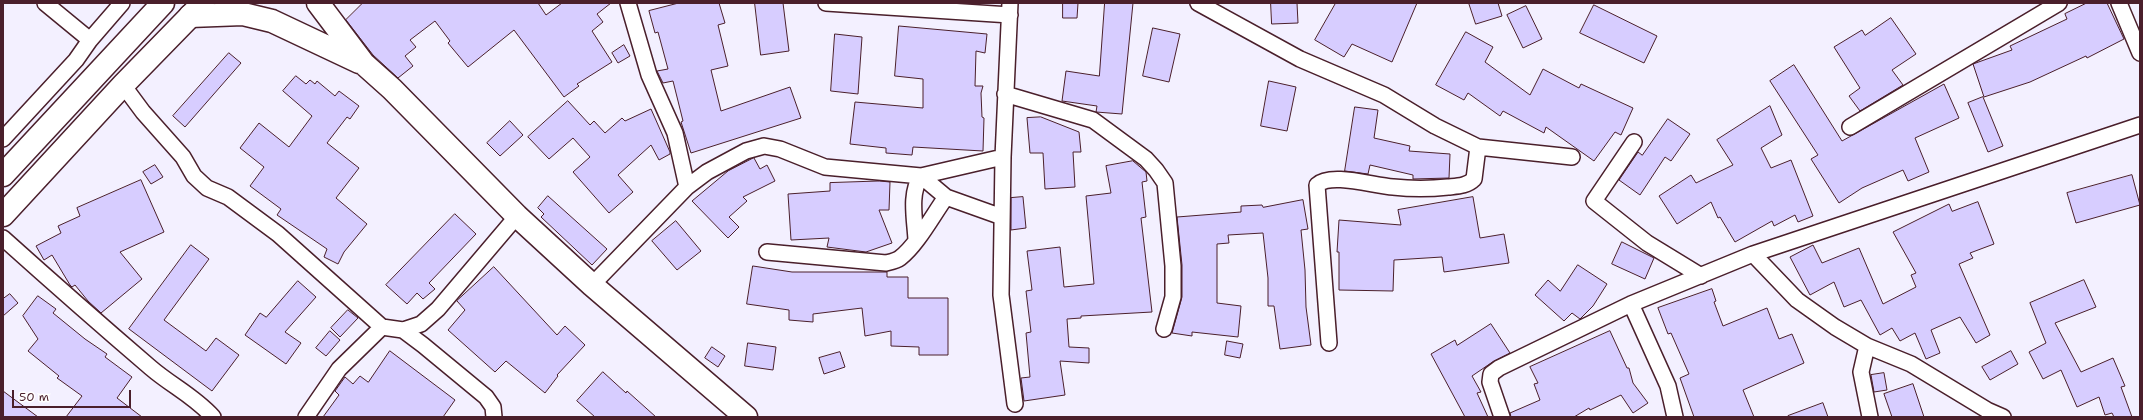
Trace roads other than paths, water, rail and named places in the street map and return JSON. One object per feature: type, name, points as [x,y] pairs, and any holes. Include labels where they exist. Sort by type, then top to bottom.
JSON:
[{"type":"main road","points":[[3,175],[163,3]]},
{"type":"main road","points":[[318,3],[364,64],[392,89],[517,216],[592,286],[746,417]]},
{"type":"main road","points":[[3,215],[123,85],[196,9],[243,14],[272,21],[364,64]]},
{"type":"street","points":[[45,3],[90,40]]},
{"type":"street","points":[[3,139],[76,60],[90,40],[122,3]]},
{"type":"street","points":[[628,3],[649,75],[675,133],[687,187]]},
{"type":"street","points":[[826,3],[1010,9],[1002,157],[1001,295],[1015,404]]},
{"type":"street","points":[[1198,3],[1300,59],[1384,95],[1435,126],[1478,147],[1572,157]]},
{"type":"street","points":[[1850,127],[2059,3]]},
{"type":"street","points":[[2119,3],[2140,53]]},
{"type":"street","points":[[123,85],[143,112],[183,157],[194,176],[207,188],[228,198],[278,234],[382,327],[403,330],[421,324],[438,308],[517,216]]},
{"type":"street","points":[[1005,94],[1093,120],[1146,159],[1165,183],[1173,266],[1173,297],[1164,329]]},
{"type":"street","points":[[1502,417],[1490,382],[1491,374],[1499,368],[1630,304],[1753,254],[2140,125]]},
{"type":"street","points":[[1634,142],[1594,201],[1647,243],[1700,276]]},
{"type":"street","points":[[592,286],[687,187],[707,172],[746,151],[764,146],[780,149],[825,167],[921,176],[1002,157]]},
{"type":"street","points":[[1329,343],[1317,185],[1325,180],[1346,180],[1391,187],[1428,189],[1465,185],[1474,179],[1478,147]]},
{"type":"street","points":[[921,176],[946,197],[1002,217]]},
{"type":"street","points":[[916,240],[913,194],[916,183],[921,176]]},
{"type":"street","points":[[767,252],[886,263],[900,258],[916,240],[946,197]]},
{"type":"street","points":[[3,238],[101,325],[154,370],[187,392],[213,417]]},
{"type":"street","points":[[1753,254],[1796,300],[1835,327],[1868,346],[1911,364],[1987,410],[2002,417]]},
{"type":"street","points":[[1630,304],[1668,386],[1675,417]]},
{"type":"street","points":[[421,324],[423,345]]},
{"type":"street","points":[[306,417],[339,369],[382,327]]},
{"type":"street","points":[[403,330],[486,397],[493,407],[494,417]]},
{"type":"street","points":[[1868,346],[1861,372],[1870,417]]}]
